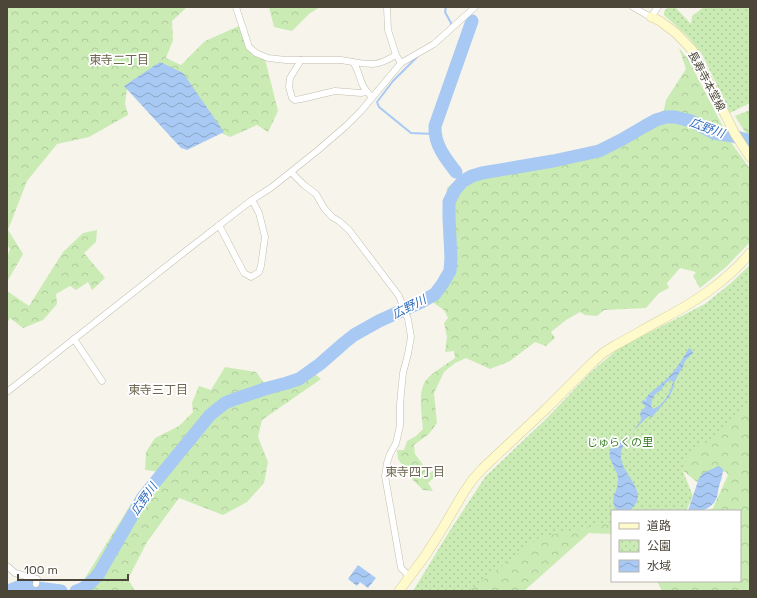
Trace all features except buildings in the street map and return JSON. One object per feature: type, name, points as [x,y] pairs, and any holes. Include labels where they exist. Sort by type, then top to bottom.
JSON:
[{"type":"street","points":[[236,7],[250,47],[256,53],[268,58],[341,60],[374,65],[385,62],[396,55]]},
{"type":"street","points":[[387,7],[388,30],[396,55],[401,63]]},
{"type":"street","points":[[7,392],[219,225],[272,187],[318,151],[361,111],[401,63],[434,44],[475,7]]},
{"type":"street","points":[[633,7],[651,17],[658,7]]},
{"type":"street","name":"長寿寺本堂線","points":[[651,17],[660,21],[677,34],[693,51],[735,134],[750,158]]},
{"type":"street","points":[[301,60],[290,78],[288,87],[292,98],[295,100],[335,91],[366,92]]},
{"type":"street","points":[[353,62],[360,82],[366,92],[372,97]]},
{"type":"street","points":[[291,172],[316,194],[324,208],[332,217],[349,230],[399,296],[408,319],[411,337],[403,373],[400,404],[400,426],[396,442],[387,463],[385,476],[400,568],[410,577]]},
{"type":"street","points":[[219,225],[244,273],[251,277],[259,272],[265,237],[259,213],[252,200]]},
{"type":"street","points":[[399,591],[441,531],[473,479],[593,362],[614,346],[696,300],[714,288],[750,253]]},
{"type":"street","points":[[74,339],[102,381]]},
{"type":"street","points":[[7,566],[15,573],[37,579],[36,584]]},
{"type":"green space","points":[[7,7],[187,7],[172,21],[173,40],[166,58],[181,65],[205,41],[239,26],[252,55],[265,59],[278,111],[268,132],[257,125],[230,137],[127,89],[125,103],[128,115],[89,137],[57,144],[27,181],[8,230],[23,254],[7,282],[7,257],[10,249],[7,245]]},
{"type":"green space","points":[[269,7],[320,7],[309,14],[292,31],[274,27]]},
{"type":"green space","points":[[668,7],[675,7],[691,24],[692,16],[704,7],[749,7],[750,103],[730,113],[702,54],[688,37],[664,15],[664,12]]},
{"type":"green space","points":[[679,48],[688,59],[732,144],[750,169],[750,242],[726,267],[700,288],[693,276],[696,272],[680,268],[667,283],[669,288],[659,293],[646,308],[604,310],[597,316],[585,315],[580,312],[566,320],[551,332],[555,338],[546,346],[535,342],[510,361],[490,369],[466,358],[455,363],[444,372],[434,393],[437,423],[429,434],[414,445],[415,454],[429,473],[435,470],[438,474],[428,483],[433,491],[423,490],[413,480],[398,459],[397,450],[404,450],[407,441],[416,436],[423,429],[421,396],[422,389],[427,379],[455,358],[454,351],[445,352],[447,337],[444,323],[448,318],[444,310],[431,301],[444,288],[454,265],[456,237],[453,223],[444,207],[447,188],[468,171],[592,149],[664,110],[666,100],[686,69]]},
{"type":"green space","points":[[750,110],[750,138],[735,116]]},
{"type":"green space","points":[[97,230],[96,242],[84,253],[105,278],[92,290],[88,282],[76,290],[70,286],[56,294],[57,304],[43,320],[23,328],[10,318],[7,323],[7,291],[29,306],[63,252],[83,233]]},
{"type":"green space","name":"じゅらくの里","points":[[750,265],[750,403],[715,439],[692,449],[682,469],[693,496],[686,510],[611,510],[611,524],[540,537],[469,591],[413,591],[485,477],[547,418],[591,372],[619,348],[705,304]]},
{"type":"green space","points":[[225,367],[256,372],[264,383],[292,379],[308,368],[321,379],[262,420],[258,437],[268,462],[264,483],[247,502],[223,515],[179,498],[147,542],[128,579],[135,591],[77,591],[131,504],[161,472],[145,470],[146,452],[155,438],[179,426],[193,412],[192,403],[199,386],[211,390]]},
{"type":"green space","points":[[750,379],[750,591],[662,591],[658,582],[741,582],[741,510],[709,510],[713,508],[728,475],[725,471],[697,482],[677,466]]},
{"type":"green space","points":[[611,511],[611,534],[589,533],[524,591],[459,591],[530,535]]},
{"type":"water","points":[[160,62],[183,73],[224,132],[187,150],[181,148],[124,86]]},
{"type":"water","points":[[689,348],[692,350],[693,353],[685,361],[669,397],[652,417],[649,416],[636,429],[641,420],[640,413],[646,406],[642,402],[643,400],[646,401],[649,394],[664,381],[677,366]],"holes":[[[670,380],[673,382],[669,394],[661,404],[653,409],[651,406],[654,395]]]},
{"type":"water","points":[[632,433],[622,448],[621,453],[624,468],[637,490],[638,497],[636,504],[630,510],[616,510],[615,508],[613,494],[615,494],[618,478],[610,456],[612,446],[627,438]]},
{"type":"water","points":[[719,466],[723,469],[717,497],[714,503],[708,508],[703,510],[688,510],[699,478],[703,473]]},
{"type":"water","points":[[358,565],[376,578],[368,588],[360,582],[357,586],[348,579]]},
{"type":"waterway","points":[[446,7],[445,12],[451,26]]},
{"type":"waterway","points":[[456,172],[438,145],[435,126],[472,21]]},
{"type":"waterway","points":[[417,57],[393,81],[377,102],[379,107],[411,133],[435,134]]},
{"type":"waterway","name":"広野川","points":[[76,591],[86,587],[98,575],[143,497],[210,415],[225,403],[299,379],[320,364],[354,335],[379,321],[435,294],[450,271],[449,202],[455,190],[463,181],[482,173],[553,161],[599,151],[656,120],[666,117],[675,117],[691,121],[714,133],[750,141]]},
{"type":"waterway","name":"広野川","points":[[9,591],[21,586],[61,591]]},
{"type":"district","name":"東寺二丁目","points":[[119,60]]},
{"type":"district","name":"東寺三丁目","points":[[158,390]]},
{"type":"district","name":"東寺四丁目","points":[[415,472]]}]
